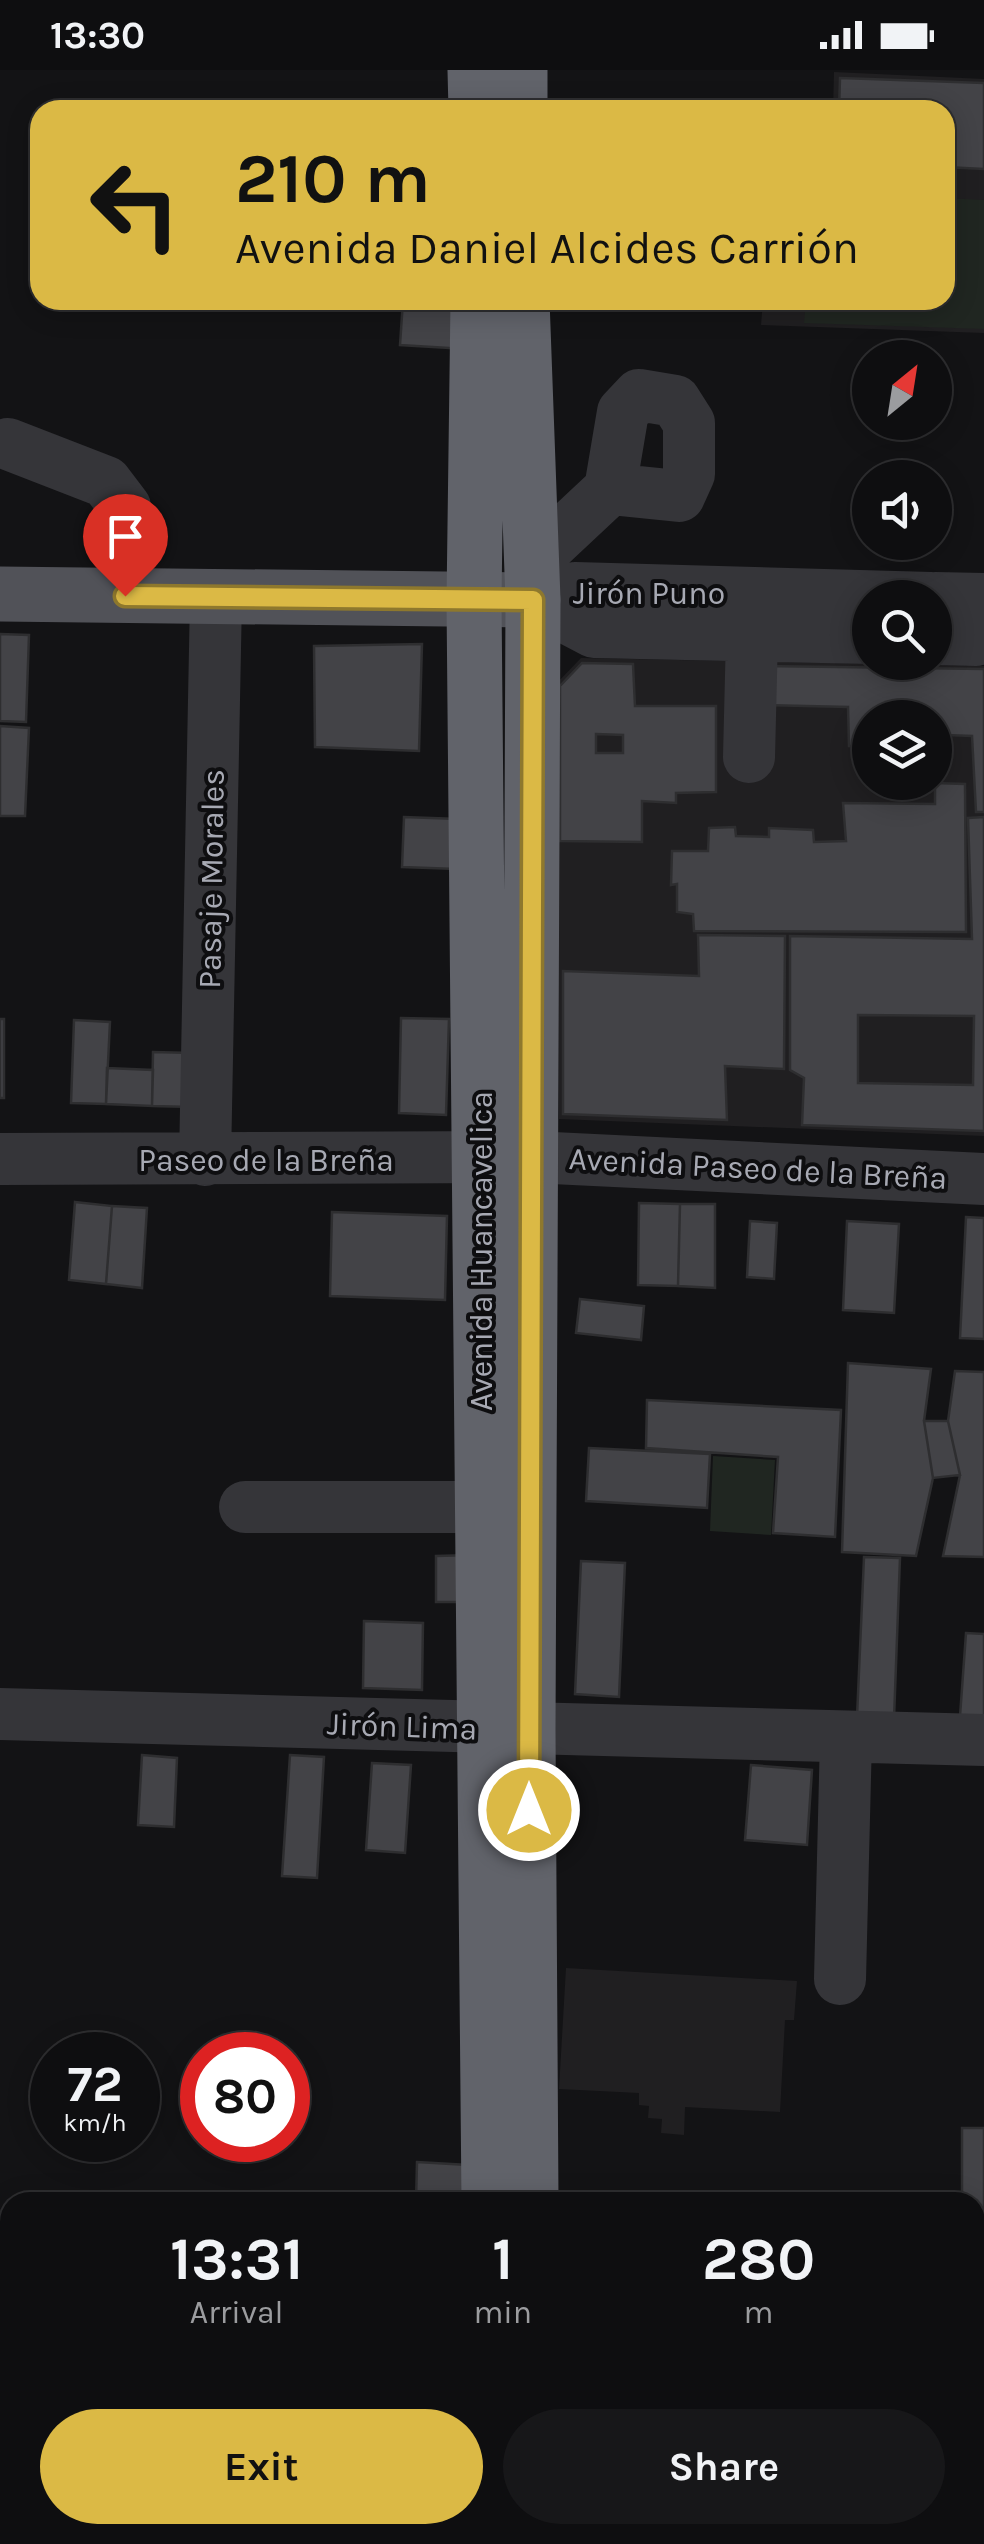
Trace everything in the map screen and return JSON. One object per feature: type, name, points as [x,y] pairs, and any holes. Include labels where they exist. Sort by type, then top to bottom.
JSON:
[{"type":"highway","points":[[475,70],[476,100]]},
{"type":"highway","points":[[520,70],[520,100]]},
{"type":"highway","name":"Avenida Huancavelica","points":[[478,310],[474,600],[507,1158],[506,1729],[489,2192]]},
{"type":"highway","name":"Avenida Huancavelica","points":[[522,310],[532,581],[507,1158],[482,1506],[506,1729],[530,2192]]},
{"type":"main road","points":[[0,594],[474,600],[532,581]]},
{"type":"street","points":[[8,444],[106,482],[124,507],[125,596]]},
{"type":"street","points":[[532,581],[610,489]]},
{"type":"street","name":"Jirón Puno","points":[[532,581],[575,588],[852,596]]},
{"type":"street","name":"Jirón Puno","points":[[532,581],[594,632],[852,638]]},
{"type":"street","name":"Pasaje Morales","points":[[206,1160],[216,598]]},
{"type":"street","name":"Jirón Puno","points":[[952,598],[984,599]]},
{"type":"street","points":[[749,758],[752,635]]},
{"type":"street","points":[[952,639],[984,637]]},
{"type":"street","name":"Paseo de la Breña","points":[[0,1159],[507,1158]]},
{"type":"street","name":"Avenida Paseo de la Breña","points":[[507,1158],[984,1179]]},
{"type":"street","points":[[245,1507],[482,1506]]},
{"type":"street","name":"Jirón Lima","points":[[0,1714],[984,1740]]},
{"type":"street","points":[[840,1979],[846,1737]]},
{"type":"shaded area","points":[[834,72],[984,79],[984,333],[761,325],[762,310],[955,310],[955,100],[833,100]]},
{"type":"shaded area","points":[[955,199],[984,200],[984,329],[804,323],[805,310],[955,310]]},
{"type":"shaded area","points":[[581,658],[852,663],[852,680],[952,680],[952,665],[984,666],[984,1136],[559,1119],[556,684]]},
{"type":"shaded area","points":[[713,1456],[775,1460],[771,1535],[710,1531]]},
{"type":"shaded area","points":[[566,1968],[797,1981],[794,2020],[785,2020],[780,2112],[685,2107],[684,2135],[661,2133],[662,2119],[648,2118],[649,2106],[639,2105],[639,2093],[559,2089]]},
{"type":"building","points":[[840,78],[984,83],[984,169],[955,168],[955,100],[839,100]]},
{"type":"building","points":[[402,310],[467,310],[465,349],[400,345]]},
{"type":"building","points":[[0,634],[29,635],[26,722],[0,721]]},
{"type":"building","points":[[422,644],[419,751],[315,747],[314,646]]},
{"type":"building","points":[[582,663],[633,664],[635,706],[716,706],[716,792],[676,793],[676,803],[642,801],[642,842],[560,841],[560,686]],"holes":[[[596,734],[623,735],[623,753],[596,753]]]},
{"type":"building","points":[[763,666],[852,667],[852,680],[952,680],[952,669],[984,669],[984,812],[976,812],[972,736],[952,735],[952,700],[852,700],[852,746],[848,707],[763,705]]},
{"type":"building","points":[[0,726],[29,728],[25,816],[0,816]]},
{"type":"building","points":[[952,784],[965,784],[966,932],[694,931],[693,914],[677,912],[677,884],[671,885],[672,851],[708,851],[709,828],[735,827],[736,836],[769,837],[769,828],[813,830],[814,842],[846,841],[843,803],[935,804],[935,800],[952,800]]},
{"type":"building","points":[[404,817],[458,819],[456,869],[402,867]]},
{"type":"building","points":[[984,817],[984,1131],[802,1125],[804,1078],[790,1070],[790,936],[972,939],[968,818]],"holes":[[[858,1015],[974,1016],[973,1085],[858,1083]]]},
{"type":"building","points":[[698,935],[785,936],[784,1069],[725,1066],[727,1120],[563,1114],[563,971],[699,976]]},
{"type":"building","points":[[401,1018],[449,1019],[446,1115],[399,1113]]},
{"type":"building","points":[[0,1019],[4,1019],[4,1098],[0,1098]]},
{"type":"building","points":[[74,1020],[110,1022],[106,1104],[71,1103]]},
{"type":"building","points":[[153,1052],[193,1053],[192,1107],[152,1106]]},
{"type":"building","points":[[107,1068],[153,1070],[152,1106],[106,1104]]},
{"type":"building","points":[[75,1202],[112,1206],[106,1284],[69,1280]]},
{"type":"building","points":[[639,1203],[680,1204],[678,1286],[638,1285]]},
{"type":"building","points":[[680,1204],[715,1204],[715,1288],[678,1286]]},
{"type":"building","points":[[112,1206],[147,1208],[142,1288],[106,1284]]},
{"type":"building","points":[[332,1212],[447,1216],[445,1300],[330,1296]]},
{"type":"building","points":[[966,1217],[984,1218],[984,1339],[960,1338]]},
{"type":"building","points":[[750,1221],[777,1223],[774,1279],[747,1277]]},
{"type":"building","points":[[847,1221],[899,1224],[894,1313],[843,1310]]},
{"type":"building","points":[[580,1299],[644,1306],[641,1340],[576,1333]]},
{"type":"building","points":[[848,1363],[931,1369],[924,1421],[933,1478],[916,1556],[842,1552]]},
{"type":"building","points":[[955,1371],[984,1372],[984,1557],[943,1556],[960,1475],[948,1421]]},
{"type":"building","points":[[647,1400],[841,1410],[835,1537],[773,1533],[778,1457],[646,1448]]},
{"type":"building","points":[[924,1421],[948,1421],[960,1475],[933,1478]]},
{"type":"building","points":[[589,1448],[710,1454],[707,1508],[586,1501]]},
{"type":"building","points":[[471,1555],[471,1602],[436,1602],[436,1556]]},
{"type":"building","points":[[864,1557],[900,1558],[894,1719],[857,1717]]},
{"type":"building","points":[[581,1561],[625,1563],[619,1697],[575,1694]]},
{"type":"building","points":[[364,1621],[423,1623],[422,1690],[363,1688]]},
{"type":"building","points":[[966,1633],[984,1634],[984,1717],[960,1716]]},
{"type":"building","points":[[142,1755],[177,1758],[174,1827],[138,1825]]},
{"type":"building","points":[[290,1755],[324,1757],[317,1878],[282,1876]]},
{"type":"building","points":[[372,1763],[411,1765],[405,1853],[366,1850]]},
{"type":"building","points":[[751,1765],[812,1770],[807,1845],[745,1840]]},
{"type":"building","points":[[962,2128],[984,2128],[984,2192],[962,2192]]},
{"type":"building","points":[[417,2162],[468,2165],[467,2192],[416,2192]]},
{"type":"route","points":[[125,596],[533,600],[529,1810]]}]
